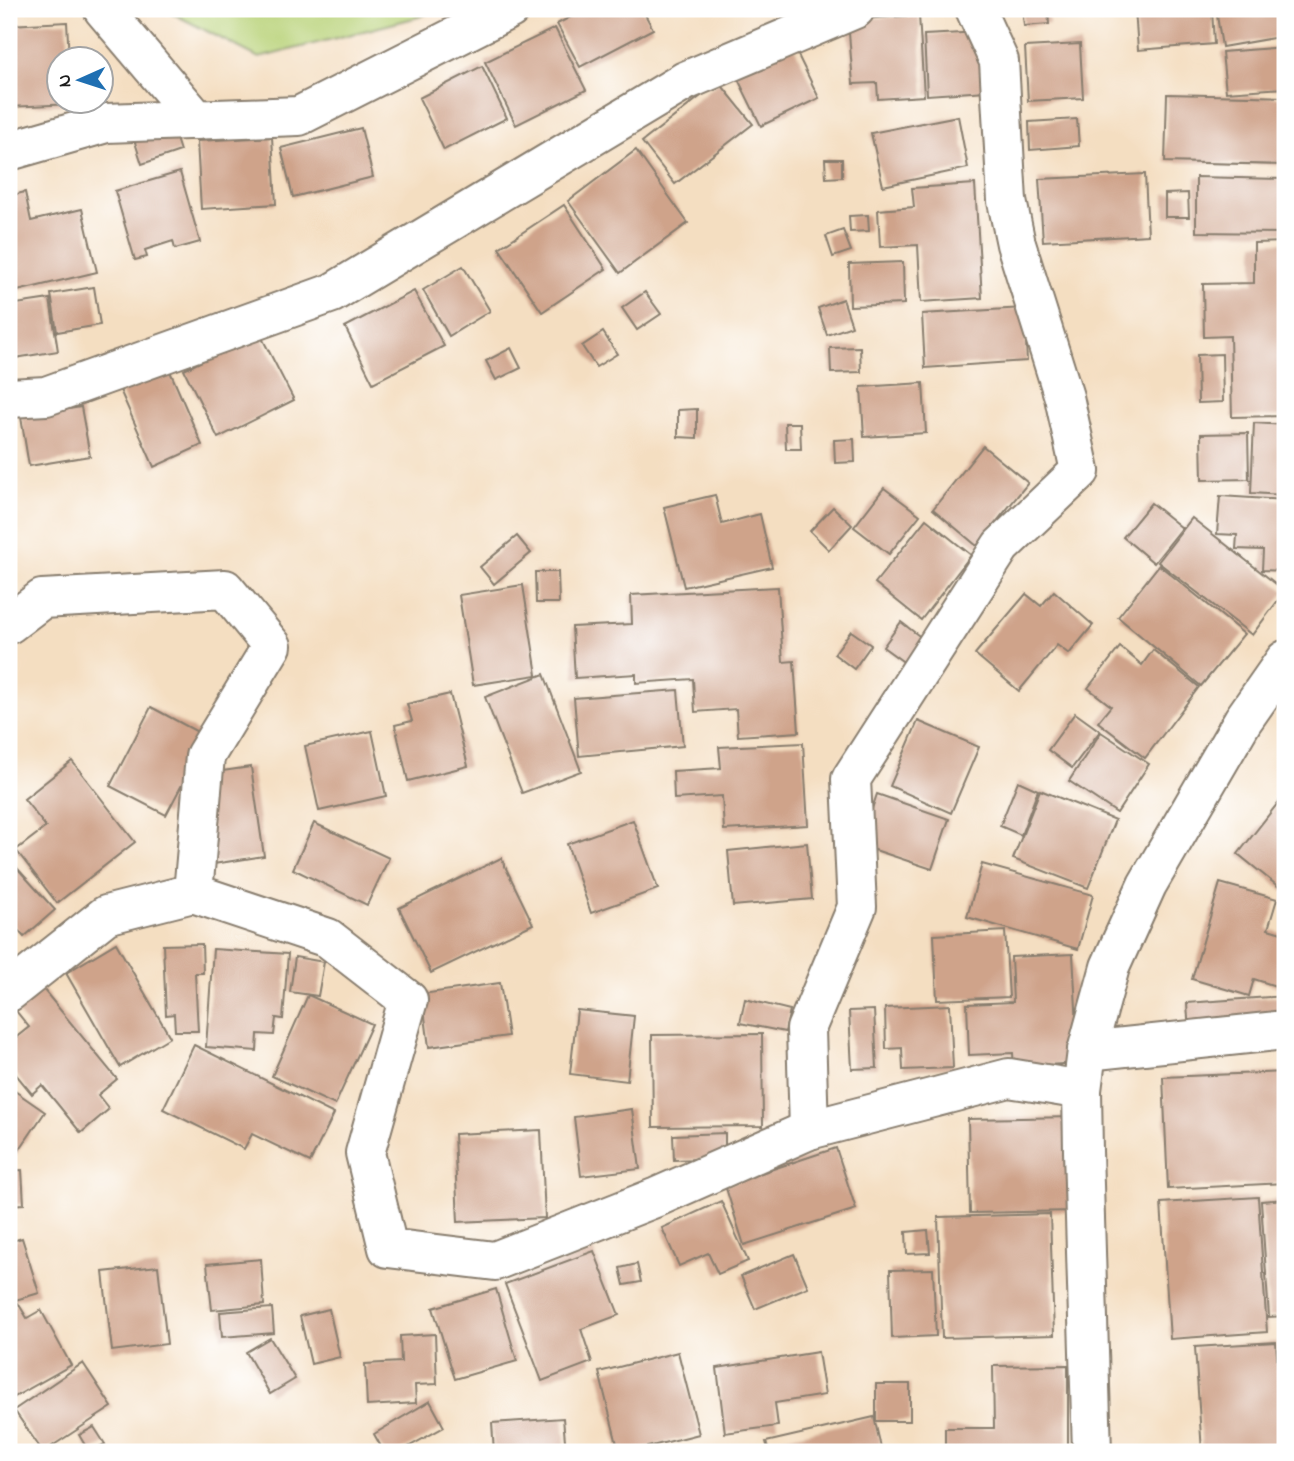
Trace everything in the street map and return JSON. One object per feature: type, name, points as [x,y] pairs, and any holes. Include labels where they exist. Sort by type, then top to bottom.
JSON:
[{"type":"main road","points":[[103,9],[197,120]]},
{"type":"main road","points":[[9,151],[106,123],[299,116],[509,9]]},
{"type":"main road","points":[[9,398],[46,396],[332,293],[685,81],[855,9]]},
{"type":"main road","points":[[809,1130],[806,1029],[857,907],[851,779],[1001,546],[1080,471],[1064,397],[1016,244],[1007,201],[999,61],[975,9]]},
{"type":"main road","points":[[9,624],[42,599],[225,589],[272,646],[205,756],[193,893]]},
{"type":"main road","points":[[1092,1452],[1082,1090],[1087,1051],[1110,967],[1147,885],[1243,720],[1285,660]]},
{"type":"main road","points":[[9,992],[106,915],[193,893],[328,938],[408,1000],[365,1153],[388,1248],[495,1261],[657,1197],[809,1130],[1009,1078],[1082,1090]]},
{"type":"main road","points":[[1087,1051],[1285,1030]]},
{"type":"green space","points":[[164,9],[434,9],[422,16],[259,58]]},
{"type":"building","points":[[586,9],[642,9],[653,29],[580,67],[557,24]]},
{"type":"building","points":[[1022,9],[1048,9],[1049,24],[1024,26]]},
{"type":"building","points":[[1135,9],[1212,9],[1214,44],[1138,50]]},
{"type":"building","points":[[1216,9],[1282,9],[1285,36],[1222,47]]},
{"type":"building","points":[[919,15],[924,96],[878,99],[877,83],[853,84],[848,20]]},
{"type":"building","points":[[67,22],[68,46],[46,46],[46,105],[9,107],[9,25]]},
{"type":"building","points":[[555,28],[586,90],[516,125],[485,62]]},
{"type":"building","points":[[982,32],[986,91],[927,95],[924,35]]},
{"type":"building","points":[[1080,44],[1083,98],[1028,101],[1025,47]]},
{"type":"building","points":[[793,45],[819,98],[761,126],[735,73]]},
{"type":"building","points":[[1285,47],[1285,88],[1226,92],[1222,52]]},
{"type":"building","points":[[482,66],[507,118],[444,150],[419,98]]},
{"type":"building","points":[[719,82],[753,124],[675,184],[642,142]]},
{"type":"building","points":[[1167,94],[1285,97],[1285,165],[1165,162]]},
{"type":"building","points":[[958,116],[968,168],[883,186],[871,133]]},
{"type":"building","points":[[1077,119],[1079,146],[1030,150],[1029,122]]},
{"type":"building","points":[[170,120],[180,151],[142,164],[132,133]]},
{"type":"building","points":[[361,128],[373,177],[293,197],[281,148]]},
{"type":"building","points":[[272,137],[276,204],[201,209],[197,141]]},
{"type":"building","points":[[636,150],[688,223],[620,273],[568,201]]},
{"type":"building","points":[[825,159],[842,159],[842,177],[826,178]]},
{"type":"building","points":[[180,172],[200,242],[175,249],[173,241],[145,250],[147,257],[135,260],[115,191]]},
{"type":"building","points":[[1145,174],[1148,235],[1043,241],[1039,179]]},
{"type":"building","points":[[1196,177],[1285,179],[1285,233],[1196,232]]},
{"type":"building","points":[[975,184],[982,298],[921,302],[918,245],[880,247],[878,210],[914,207],[912,188]]},
{"type":"building","points":[[25,192],[31,221],[82,209],[97,272],[9,293],[9,196]]},
{"type":"building","points":[[1188,193],[1189,217],[1165,217],[1165,194]]},
{"type":"building","points":[[564,205],[606,269],[542,312],[499,248]]},
{"type":"building","points":[[868,215],[869,231],[850,232],[849,216]]},
{"type":"building","points":[[843,230],[851,251],[833,257],[826,236]]},
{"type":"building","points":[[1285,242],[1285,416],[1232,417],[1230,336],[1204,337],[1203,284],[1254,283],[1254,243]]},
{"type":"building","points":[[903,262],[904,304],[850,306],[849,264]]},
{"type":"building","points":[[463,266],[490,311],[449,336],[423,290]]},
{"type":"building","points":[[94,287],[100,325],[57,332],[51,294]]},
{"type":"building","points":[[414,291],[444,346],[373,383],[345,327]]},
{"type":"building","points":[[645,292],[661,314],[637,330],[622,308]]},
{"type":"building","points":[[50,299],[58,351],[9,359],[9,305]]},
{"type":"building","points":[[843,299],[852,326],[827,335],[818,308]]},
{"type":"building","points":[[1024,308],[1027,361],[925,368],[922,314]]},
{"type":"building","points":[[259,332],[294,400],[218,438],[184,370]]},
{"type":"building","points":[[603,332],[617,354],[596,367],[582,346]]},
{"type":"building","points":[[860,347],[861,372],[831,373],[830,348]]},
{"type":"building","points":[[511,348],[521,368],[496,380],[486,361]]},
{"type":"building","points":[[1222,354],[1223,402],[1198,403],[1197,355]]},
{"type":"building","points":[[169,369],[202,445],[154,467],[120,390]]},
{"type":"building","points":[[923,383],[926,433],[864,437],[861,387]]},
{"type":"building","points":[[81,407],[90,456],[29,466],[21,417]]},
{"type":"building","points":[[697,409],[697,438],[678,437],[678,410]]},
{"type":"building","points":[[785,423],[800,423],[801,449],[786,449]]},
{"type":"building","points":[[1254,423],[1285,425],[1285,495],[1251,493]]},
{"type":"building","points":[[1248,433],[1249,479],[1202,480],[1201,434]]},
{"type":"building","points":[[854,439],[855,462],[835,463],[834,440]]},
{"type":"building","points":[[983,446],[1028,483],[977,546],[933,509]]},
{"type":"building","points":[[884,488],[920,515],[889,554],[854,527]]},
{"type":"building","points":[[715,495],[722,524],[760,514],[772,567],[684,587],[664,507]]},
{"type":"building","points":[[1220,496],[1285,500],[1285,571],[1262,570],[1263,550],[1236,549],[1237,535],[1217,534]]},
{"type":"building","points":[[1151,503],[1182,528],[1154,563],[1123,537]]},
{"type":"building","points":[[833,507],[852,525],[829,550],[810,531]]},
{"type":"building","points":[[1192,518],[1285,591],[1252,635],[1158,562]]},
{"type":"building","points":[[926,519],[971,555],[921,620],[875,583]]},
{"type":"building","points":[[517,536],[531,553],[494,584],[480,567]]},
{"type":"building","points":[[1159,565],[1244,634],[1201,686],[1118,617]]},
{"type":"building","points":[[535,572],[558,572],[559,603],[536,603]]},
{"type":"building","points":[[523,585],[537,675],[473,685],[459,595]]},
{"type":"building","points":[[778,587],[783,662],[794,661],[799,732],[738,736],[736,709],[695,712],[693,679],[636,683],[636,674],[575,678],[572,627],[632,624],[631,595]]},
{"type":"building","points":[[1054,591],[1093,625],[1069,654],[1057,645],[1019,691],[975,654],[1026,594],[1041,606]]},
{"type":"building","points":[[901,622],[923,639],[905,663],[883,647]]},
{"type":"building","points":[[851,631],[871,645],[854,669],[834,654]]},
{"type":"building","points":[[1120,647],[1142,665],[1153,650],[1199,687],[1145,758],[1098,722],[1111,706],[1088,688]]},
{"type":"building","points":[[544,674],[581,771],[522,793],[485,697]]},
{"type":"building","points":[[678,690],[683,746],[579,756],[574,698]]},
{"type":"building","points":[[450,694],[468,766],[408,781],[395,725],[412,721],[407,704]]},
{"type":"building","points":[[151,707],[207,737],[166,815],[110,786]]},
{"type":"building","points":[[1075,713],[1100,731],[1072,768],[1048,750]]},
{"type":"building","points":[[918,721],[979,747],[951,813],[890,786]]},
{"type":"building","points":[[372,731],[386,796],[319,811],[305,746]]},
{"type":"building","points":[[1101,732],[1149,764],[1117,813],[1069,781]]},
{"type":"building","points":[[803,743],[808,825],[724,830],[722,796],[674,799],[673,771],[721,768],[719,747]]},
{"type":"building","points":[[72,761],[135,842],[57,903],[16,850],[46,827],[24,799]]},
{"type":"building","points":[[251,767],[264,856],[207,865],[194,775]]},
{"type":"building","points":[[1018,781],[1038,790],[1021,835],[1000,826]]},
{"type":"building","points":[[1040,790],[1115,820],[1088,888],[1013,859]]},
{"type":"building","points":[[877,794],[949,819],[932,869],[860,845]]},
{"type":"building","points":[[1285,794],[1285,892],[1238,854]]},
{"type":"building","points":[[633,820],[658,889],[591,913],[567,844]]},
{"type":"building","points":[[314,823],[389,858],[367,905],[293,869]]},
{"type":"building","points":[[807,843],[812,899],[733,906],[728,851]]},
{"type":"building","points":[[501,858],[533,924],[431,973],[399,908]]},
{"type":"building","points":[[982,864],[1093,895],[1078,949],[967,917]]},
{"type":"building","points":[[17,868],[55,910],[24,937],[9,920],[9,876]]},
{"type":"building","points":[[1220,883],[1277,899],[1268,929],[1285,934],[1285,989],[1254,979],[1249,996],[1192,979]]},
{"type":"building","points":[[1005,931],[1009,997],[937,1000],[934,935]]},
{"type":"building","points":[[116,943],[170,1037],[120,1067],[66,973]]},
{"type":"building","points":[[202,944],[203,973],[195,973],[198,1031],[175,1031],[174,1014],[166,1015],[163,945]]},
{"type":"building","points":[[213,949],[288,954],[283,1019],[276,1018],[274,1035],[258,1034],[257,1051],[206,1047]]},
{"type":"building","points":[[1073,954],[1079,1063],[1014,1067],[1013,1053],[969,1055],[967,1004],[1013,1002],[1011,957]]},
{"type":"building","points":[[295,957],[324,962],[318,996],[290,992]]},
{"type":"building","points":[[500,983],[508,1036],[429,1047],[422,994]]},
{"type":"building","points":[[43,989],[117,1079],[98,1095],[109,1109],[81,1133],[42,1085],[32,1094],[9,1066],[9,1043],[29,1027],[16,1011]]},
{"type":"building","points":[[308,995],[372,1024],[335,1105],[272,1076]]},
{"type":"building","points":[[1285,996],[1285,1042],[1190,1048],[1187,1003]]},
{"type":"building","points":[[745,999],[790,1010],[785,1032],[740,1023]]},
{"type":"building","points":[[950,1005],[953,1068],[903,1070],[902,1048],[886,1049],[885,1008]]},
{"type":"building","points":[[577,1010],[634,1016],[627,1081],[570,1074]]},
{"type":"building","points":[[874,1010],[877,1068],[852,1069],[849,1011]]},
{"type":"building","points":[[762,1034],[763,1126],[653,1127],[652,1035]]},
{"type":"building","points":[[194,1045],[334,1114],[310,1162],[252,1134],[244,1149],[163,1109]]},
{"type":"building","points":[[1285,1072],[1285,1183],[1168,1189],[1163,1077]]},
{"type":"building","points":[[9,1087],[45,1112],[11,1162],[9,1160]]},
{"type":"building","points":[[632,1109],[640,1169],[581,1176],[574,1117]]},
{"type":"building","points":[[1074,1117],[1076,1211],[970,1213],[968,1119]]},
{"type":"building","points":[[541,1130],[545,1218],[458,1222],[454,1134]]},
{"type":"building","points":[[725,1133],[725,1158],[674,1160],[673,1135]]},
{"type":"building","points":[[836,1148],[856,1209],[744,1245],[725,1185]]},
{"type":"building","points":[[22,1170],[24,1204],[9,1205],[9,1171]]},
{"type":"building","points":[[1258,1197],[1267,1332],[1170,1339],[1161,1203]]},
{"type":"building","points":[[1285,1199],[1285,1316],[1269,1317],[1261,1201]]},
{"type":"building","points":[[721,1201],[748,1261],[718,1274],[708,1253],[679,1266],[662,1228]]},
{"type":"building","points":[[1050,1214],[1054,1335],[942,1338],[938,1217]]},
{"type":"building","points":[[928,1230],[930,1253],[907,1254],[906,1232]]},
{"type":"building","points":[[22,1238],[39,1293],[9,1302],[9,1242]]},
{"type":"building","points":[[594,1251],[619,1315],[581,1329],[592,1362],[542,1381],[505,1284]]},
{"type":"building","points":[[794,1254],[808,1287],[755,1309],[741,1276]]},
{"type":"building","points":[[261,1259],[264,1305],[212,1310],[207,1264]]},
{"type":"building","points":[[637,1264],[641,1282],[624,1285],[620,1268]]},
{"type":"building","points":[[158,1266],[167,1344],[112,1351],[103,1272]]},
{"type":"building","points":[[933,1269],[936,1336],[892,1338],[890,1270]]},
{"type":"building","points":[[496,1289],[517,1361],[455,1379],[433,1308]]},
{"type":"building","points":[[18,1303],[27,1318],[41,1310],[71,1365],[9,1400],[9,1308]]},
{"type":"building","points":[[272,1308],[274,1333],[222,1337],[220,1312]]},
{"type":"building","points":[[329,1309],[340,1357],[311,1364],[300,1316]]},
{"type":"building","points":[[435,1334],[437,1384],[415,1385],[416,1403],[367,1406],[365,1364],[401,1362],[400,1336]]},
{"type":"building","points":[[270,1338],[295,1379],[270,1394],[246,1352]]},
{"type":"building","points":[[1276,1342],[1279,1382],[1285,1382],[1283,1451],[1202,1452],[1195,1347]]},
{"type":"building","points":[[678,1352],[699,1434],[619,1452],[599,1372]]},
{"type":"building","points":[[818,1352],[825,1395],[775,1403],[778,1426],[725,1433],[717,1368]]},
{"type":"building","points":[[83,1363],[112,1407],[43,1452],[14,1410]]},
{"type":"building","points":[[1068,1365],[1068,1452],[945,1452],[945,1428],[994,1428],[993,1366]]},
{"type":"building","points":[[876,1384],[910,1384],[910,1421],[876,1421]]},
{"type":"building","points":[[430,1401],[444,1427],[399,1452],[384,1452],[374,1434]]},
{"type":"building","points":[[874,1417],[882,1452],[769,1452],[766,1442]]},
{"type":"building","points":[[563,1418],[566,1452],[494,1452],[492,1423]]},
{"type":"building","points":[[94,1427],[105,1444],[89,1452],[79,1435]]}]
